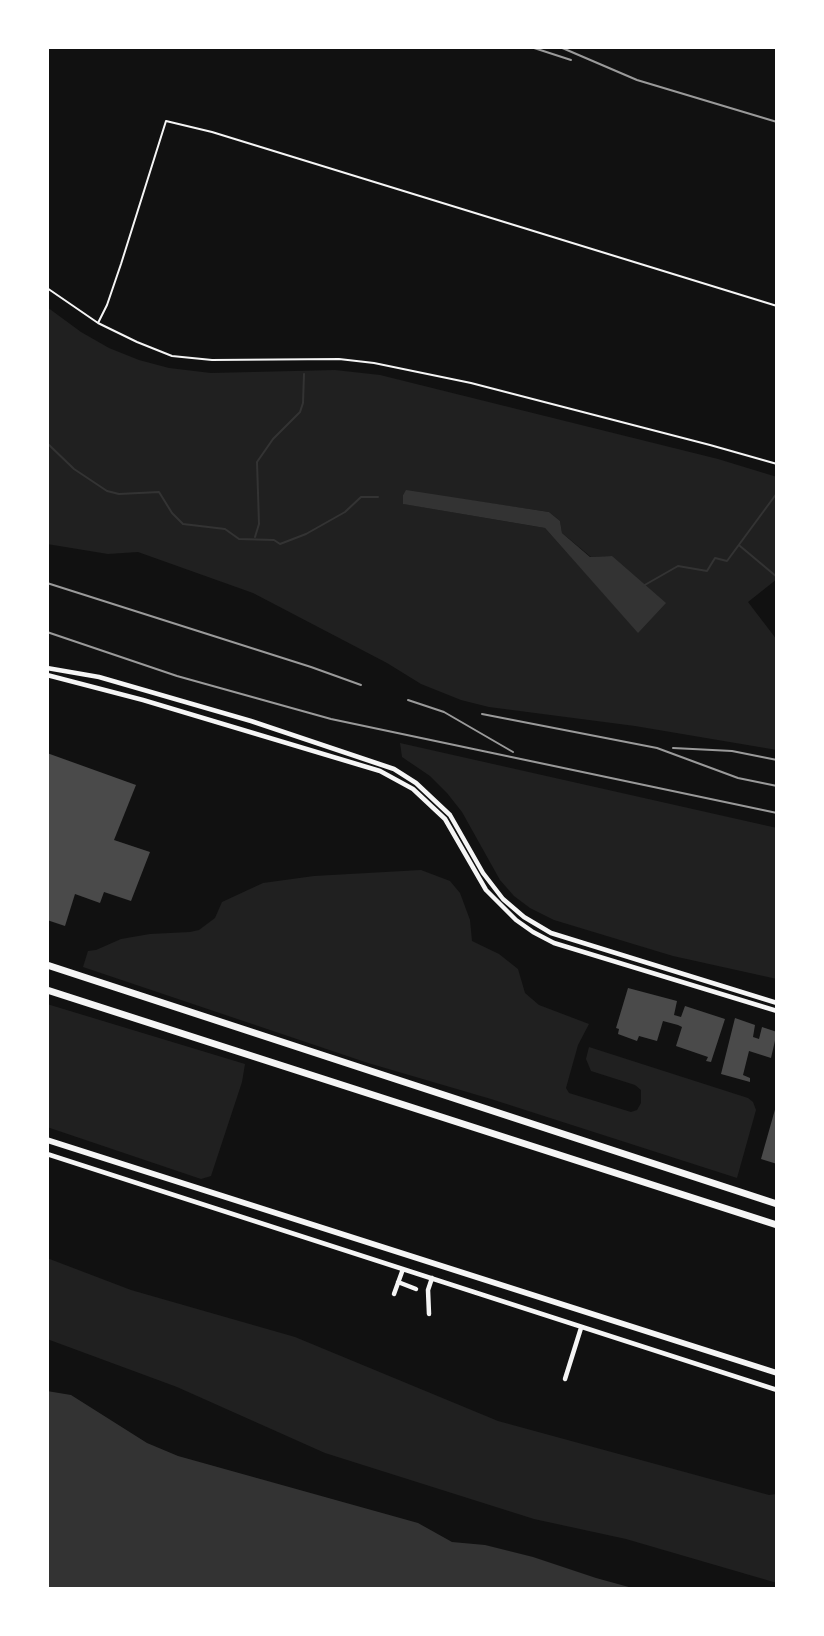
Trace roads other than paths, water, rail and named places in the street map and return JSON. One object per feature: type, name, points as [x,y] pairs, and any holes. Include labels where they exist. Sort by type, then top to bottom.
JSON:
[{"type":"highway","points":[[47,964],[777,1204]]},
{"type":"highway","points":[[47,992],[777,1225]]},
{"type":"main road","points":[[47,1140],[777,1373]]},
{"type":"street","points":[[47,668],[99,677],[260,724],[394,769],[416,783],[450,815],[483,873],[503,899],[524,917],[551,933],[777,1003]]},
{"type":"street","points":[[47,675],[144,700],[388,775],[413,789],[445,819],[486,890],[499,905],[533,932],[554,943],[777,1011]]},
{"type":"street","points":[[47,1154],[777,1390]]},
{"type":"street","points":[[394,1294],[402,1269]]},
{"type":"street","points":[[429,1314],[428,1290],[432,1278]]},
{"type":"street","points":[[398,1282],[416,1289]]},
{"type":"street","points":[[565,1380],[581,1328]]},
{"type":"lane","points":[[98,323],[121,264],[166,121],[212,132],[777,306]]},
{"type":"lane","points":[[47,288],[98,323],[172,356],[212,360],[339,359],[398,367],[471,383],[777,464]]},
{"type":"waterway","points":[[255,537],[259,524],[257,462],[273,439],[300,412],[304,374]]},
{"type":"waterway","points":[[47,443],[74,469],[107,491],[119,494],[159,492],[172,513],[183,524],[225,529],[239,539],[274,540],[280,544],[306,534],[345,512],[361,497],[378,497]]},
{"type":"waterway","points":[[643,586],[678,566],[707,571],[715,558],[727,561],[777,493]]},
{"type":"waterway","points":[[740,546],[777,577]]},
{"type":"railway","points":[[531,47],[571,60]]},
{"type":"railway","points":[[560,47],[637,80],[777,122]]},
{"type":"railway","points":[[47,583],[361,685]]},
{"type":"railway","points":[[47,632],[177,676],[331,719],[777,813]]},
{"type":"railway","points":[[408,700],[444,712],[513,752]]},
{"type":"railway","points":[[482,714],[657,748],[738,778],[777,786]]},
{"type":"railway","points":[[673,748],[732,751],[777,760]]}]
